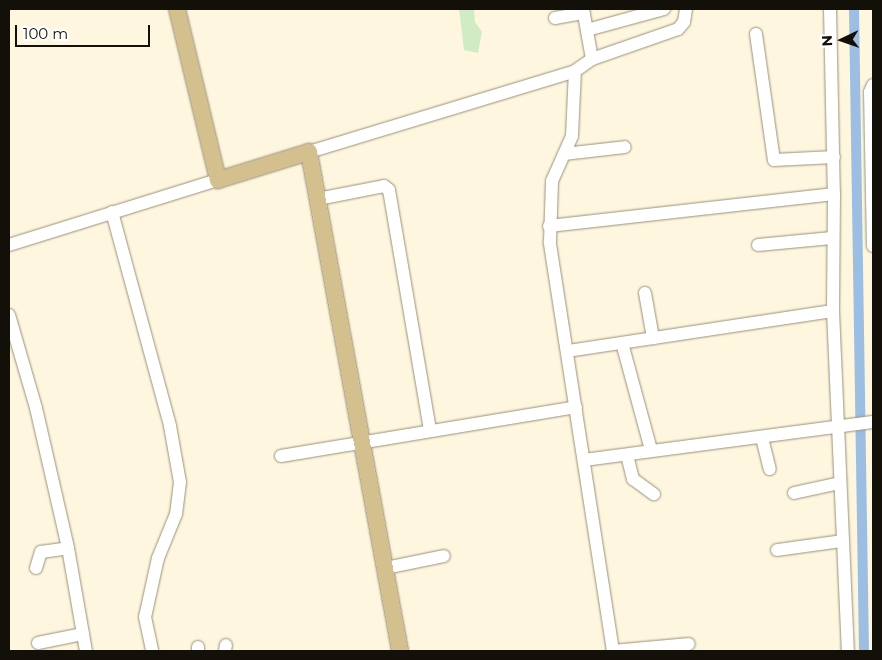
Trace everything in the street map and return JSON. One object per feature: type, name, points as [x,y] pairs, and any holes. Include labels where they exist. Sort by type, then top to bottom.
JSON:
[{"type":"main road","points":[[177,9],[218,180],[309,152],[400,651]]},
{"type":"street","points":[[587,30],[664,9]]},
{"type":"street","points":[[309,152],[575,71],[592,59],[678,29],[684,22],[686,9]]},
{"type":"street","points":[[830,9],[834,157],[833,311],[844,425],[840,483],[848,651]]},
{"type":"street","points":[[556,18],[583,11],[592,59]]},
{"type":"street","points":[[756,34],[774,160],[834,157]]},
{"type":"street","points":[[575,71],[572,136],[552,181],[549,226],[613,651],[689,644]]},
{"type":"street","points":[[873,85],[870,92],[873,246]]},
{"type":"street","points":[[564,154],[626,147]]},
{"type":"street","points":[[9,244],[218,180]]},
{"type":"street","points":[[318,199],[384,186],[389,190],[430,431]]},
{"type":"street","points":[[549,226],[834,194]]},
{"type":"street","points":[[112,212],[140,325],[165,406],[180,482],[176,514],[158,558],[145,616],[152,651]]},
{"type":"street","points":[[758,245],[832,238]]},
{"type":"street","points":[[645,293],[653,338]]},
{"type":"street","points":[[568,351],[833,311]]},
{"type":"street","points":[[9,315],[36,408],[68,548],[86,651]]},
{"type":"street","points":[[622,343],[651,450]]},
{"type":"street","points":[[281,456],[363,444],[576,407]]},
{"type":"street","points":[[584,460],[651,450],[762,438],[871,422]]},
{"type":"street","points":[[762,438],[770,469]]},
{"type":"street","points":[[627,455],[633,480],[654,494]]},
{"type":"street","points":[[794,494],[840,483]]},
{"type":"street","points":[[777,550],[842,541]]},
{"type":"street","points":[[36,568],[41,552],[68,548]]},
{"type":"street","points":[[386,568],[444,556]]},
{"type":"street","points":[[38,643],[83,634]]},
{"type":"green space","points":[[459,9],[474,9],[475,22],[482,32],[478,53],[464,50]]},
{"type":"waterway","points":[[854,9],[864,651]]}]
